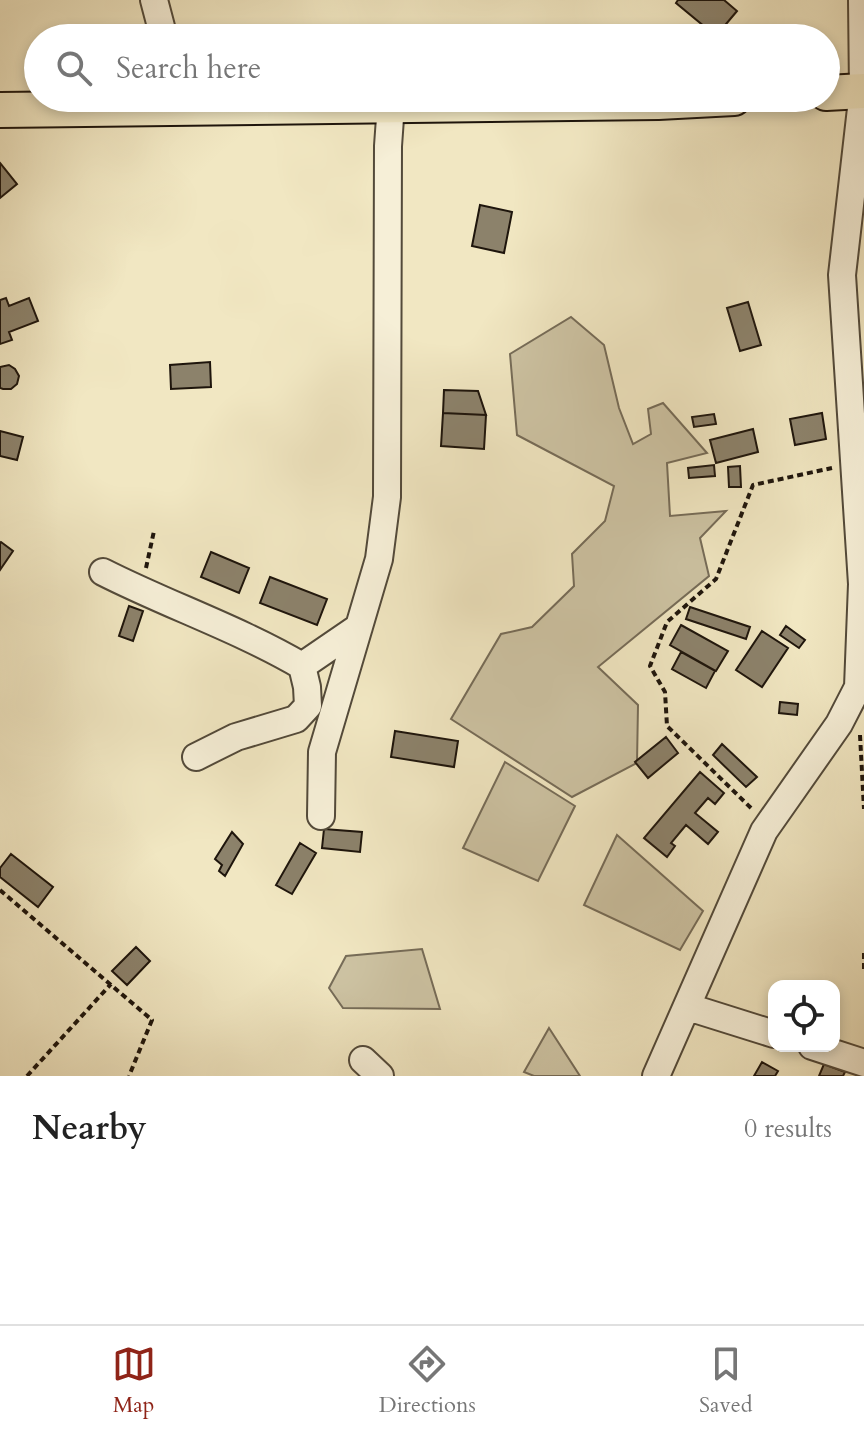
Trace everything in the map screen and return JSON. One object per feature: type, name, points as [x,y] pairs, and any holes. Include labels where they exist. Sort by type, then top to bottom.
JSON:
[{"type":"main road","points":[[840,92],[864,91]]},
{"type":"main road","points":[[0,110],[24,109]]},
{"type":"street","points":[[154,0],[160,24]]},
{"type":"street","points":[[656,1076],[764,831],[839,724],[858,687],[862,584],[854,463],[856,376],[842,275],[864,91],[862,0]]},
{"type":"street","points":[[321,816],[322,752],[379,559],[387,497],[390,112]]},
{"type":"street","points":[[103,572],[148,595],[268,646],[302,666],[308,706],[296,719],[236,737],[196,757]]},
{"type":"street","points":[[302,666],[359,627]]},
{"type":"street","points":[[688,1007],[768,1032]]},
{"type":"street","points":[[830,1052],[864,1063]]},
{"type":"path","points":[[764,831],[749,803],[667,726],[665,692],[650,666],[667,622],[716,579],[753,485],[854,463]]},
{"type":"path","points":[[148,595],[145,573],[154,531]]},
{"type":"path","points":[[860,733],[864,809]]},
{"type":"path","points":[[0,890],[152,1020],[129,1076]]},
{"type":"path","points":[[864,953],[864,969]]},
{"type":"path","points":[[27,1076],[111,984]]},
{"type":"shaded area","points":[[571,317],[604,345],[619,408],[633,444],[651,434],[648,409],[663,403],[707,453],[667,463],[670,516],[726,511],[700,538],[709,576],[598,667],[638,705],[637,763],[572,797],[451,719],[501,634],[532,627],[574,586],[572,554],[605,521],[614,486],[517,435],[510,354]]},
{"type":"shaded area","points":[[505,762],[575,806],[538,881],[463,848]]},
{"type":"shaded area","points":[[617,835],[703,911],[680,950],[584,905]]},
{"type":"shaded area","points":[[422,949],[440,1009],[343,1008],[329,988],[346,956]]},
{"type":"shaded area","points":[[549,1028],[580,1076],[534,1076],[524,1072]]},
{"type":"building","points":[[678,0],[724,0],[737,11],[726,24],[701,24],[676,3]]},
{"type":"building","points":[[0,163],[17,184],[0,198]]},
{"type":"building","points":[[480,205],[512,212],[504,253],[472,246]]},
{"type":"building","points":[[6,298],[9,306],[29,298],[38,321],[9,332],[12,340],[0,344],[0,300]]},
{"type":"building","points":[[748,302],[761,345],[740,351],[727,308]]},
{"type":"building","points":[[210,362],[211,387],[171,389],[170,365]]},
{"type":"building","points":[[9,365],[19,376],[17,384],[11,389],[3,389],[0,388],[0,367]]},
{"type":"building","points":[[444,390],[478,391],[486,415],[443,413]]},
{"type":"building","points":[[443,413],[486,415],[484,449],[441,446]]},
{"type":"building","points":[[822,413],[826,439],[795,445],[790,419]]},
{"type":"building","points":[[714,414],[716,424],[694,427],[692,417]]},
{"type":"building","points":[[753,429],[758,452],[716,463],[710,440]]},
{"type":"building","points":[[0,431],[23,437],[17,460],[0,456]]},
{"type":"building","points":[[714,465],[715,476],[689,478],[688,468]]},
{"type":"building","points":[[740,466],[741,487],[729,487],[728,467]]},
{"type":"building","points":[[0,543],[13,551],[0,570]]},
{"type":"building","points":[[211,552],[249,568],[239,593],[201,577]]},
{"type":"building","points":[[270,577],[327,599],[317,625],[260,603]]},
{"type":"building","points":[[129,606],[143,611],[133,641],[119,636]]},
{"type":"building","points":[[690,607],[750,627],[746,639],[686,619]]},
{"type":"building","points":[[681,625],[728,651],[716,671],[670,645]]},
{"type":"building","points":[[786,626],[805,640],[799,648],[780,635]]},
{"type":"building","points":[[762,631],[788,648],[762,687],[736,670]]},
{"type":"building","points":[[681,652],[715,671],[706,688],[672,669]]},
{"type":"building","points":[[780,702],[798,704],[797,715],[779,713]]},
{"type":"building","points":[[395,731],[458,741],[454,767],[391,757]]},
{"type":"building","points":[[666,737],[678,753],[648,778],[635,762]]},
{"type":"building","points":[[722,744],[757,777],[746,787],[713,755]]},
{"type":"building","points":[[700,772],[724,793],[715,804],[708,798],[695,813],[718,832],[708,844],[686,825],[671,843],[675,846],[667,857],[644,838]]},
{"type":"building","points":[[324,829],[362,832],[360,852],[322,848]]},
{"type":"building","points":[[232,832],[243,844],[225,876],[219,871],[222,865],[215,859]]},
{"type":"building","points":[[300,843],[316,853],[292,894],[276,885]]},
{"type":"building","points":[[11,854],[53,887],[38,907],[0,877],[0,868]]},
{"type":"building","points":[[136,947],[150,961],[127,985],[112,971]]},
{"type":"building","points":[[762,1062],[778,1071],[775,1076],[754,1076]]},
{"type":"building","points":[[824,1064],[845,1072],[843,1076],[819,1076]]}]
